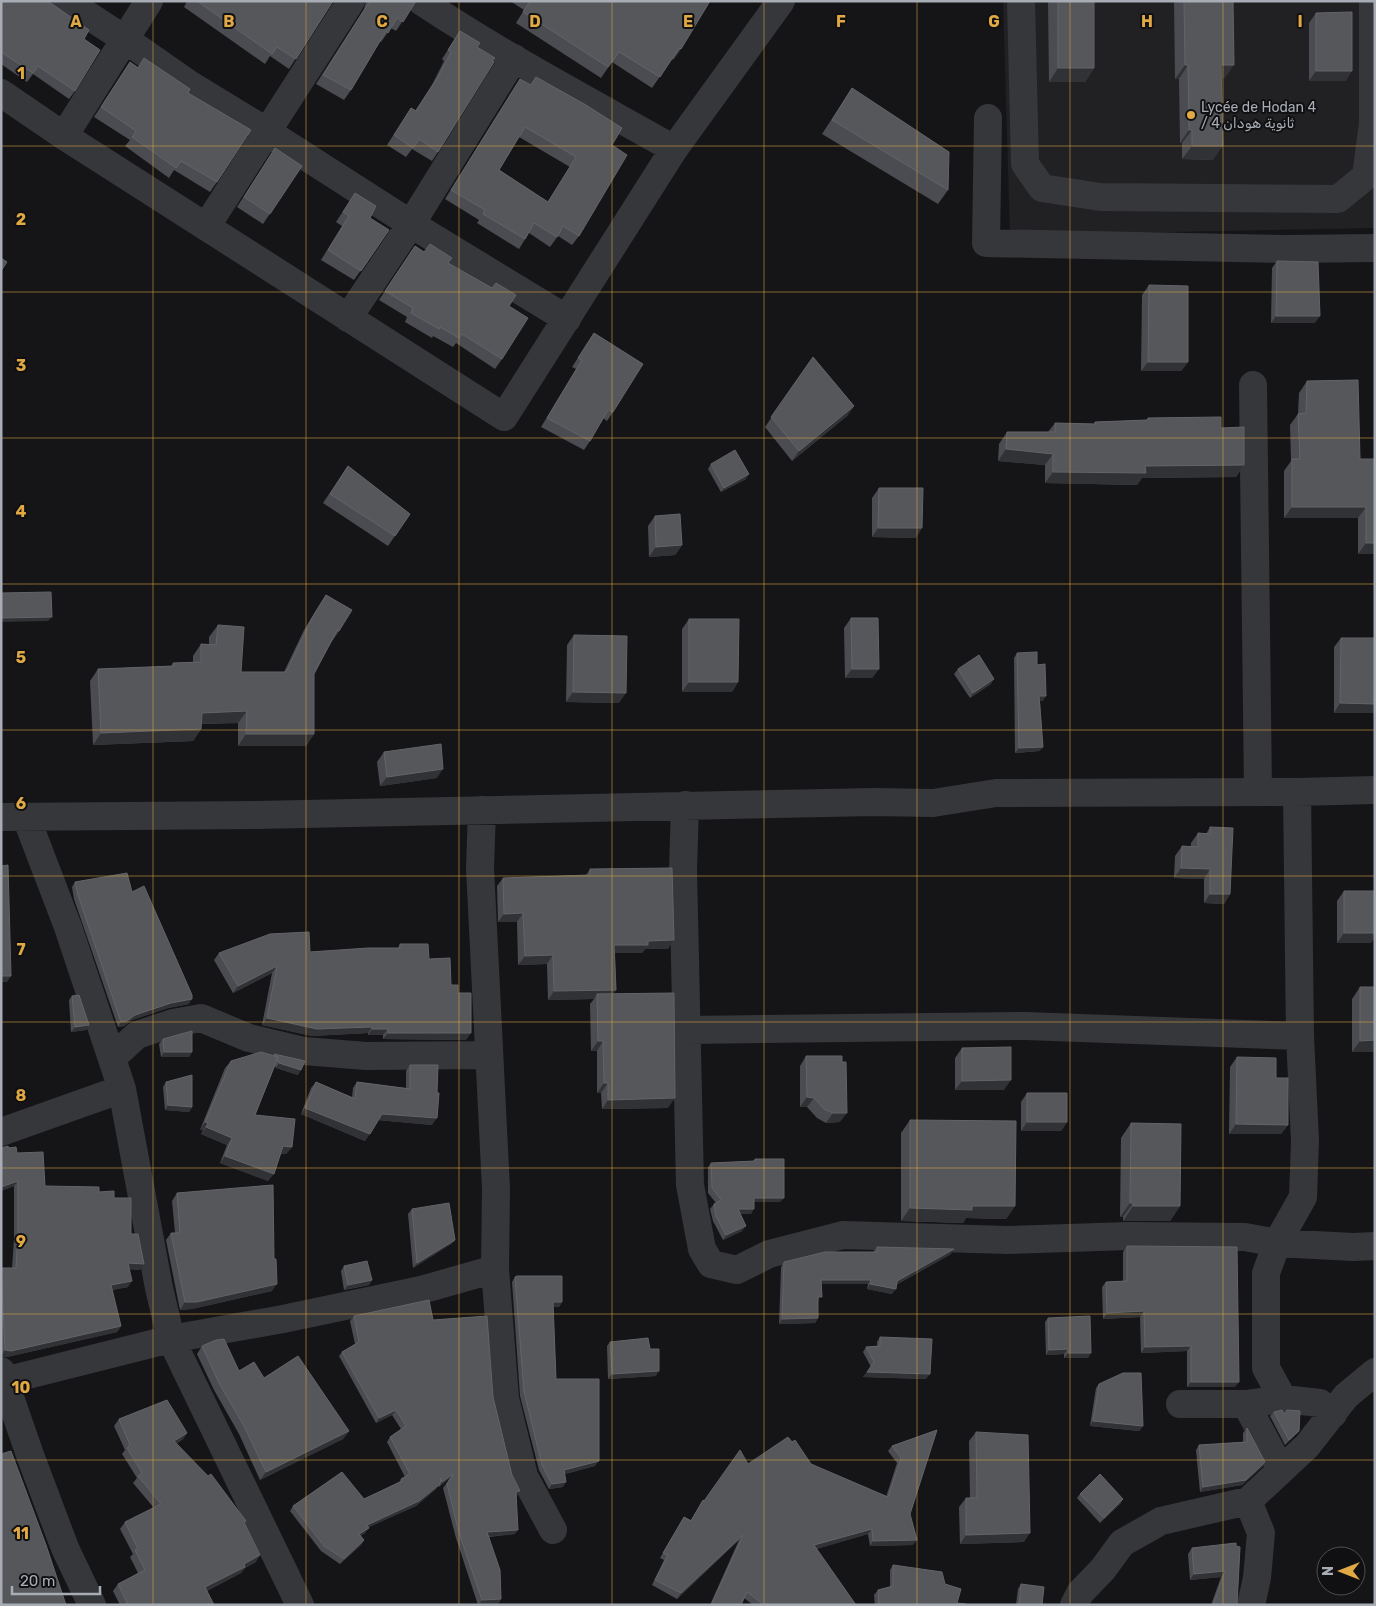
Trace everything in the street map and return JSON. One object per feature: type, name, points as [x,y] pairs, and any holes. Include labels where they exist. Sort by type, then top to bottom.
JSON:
[{"type":"street","points":[[66,1],[189,84],[266,130],[411,224],[567,319]]},
{"type":"street","points":[[64,136],[150,1]]},
{"type":"street","points":[[206,227],[266,130],[351,1]]},
{"type":"street","points":[[420,1],[447,19],[674,149]]},
{"type":"street","points":[[1021,1],[1025,164],[1042,188],[1100,197],[1338,199],[1366,176],[1373,123],[1373,1]]},
{"type":"street","points":[[1,93],[64,136],[504,418],[674,149],[779,2]]},
{"type":"street","points":[[348,318],[411,224],[514,58]]},
{"type":"street","points":[[988,118],[986,243],[1286,249],[1375,248]]},
{"type":"street","points":[[1253,385],[1258,792]]},
{"type":"street","points":[[300,1605],[171,1339],[159,1288],[122,1089],[68,927],[13,817],[874,802],[933,803],[996,793],[1375,790]]},
{"type":"street","points":[[1283,1399],[1266,1368],[1266,1272],[1277,1243],[1303,1197],[1305,1140],[1300,1036],[1296,792]]},
{"type":"street","points":[[685,805],[683,870],[690,1185],[702,1249],[711,1264],[737,1270],[769,1254],[843,1235],[1008,1240],[1128,1236],[1245,1238],[1277,1243],[1354,1247],[1375,1246]]},
{"type":"street","points":[[482,810],[480,868],[496,1188],[495,1269],[505,1398],[524,1476],[552,1530]]},
{"type":"street","points":[[112,1058],[137,1035],[201,1018],[249,1038],[304,1051],[366,1056],[488,1055]]},
{"type":"street","points":[[687,1030],[1026,1026],[1300,1036]]},
{"type":"street","points":[[1,1132],[122,1089]]},
{"type":"street","points":[[92,1605],[65,1548],[3,1376],[171,1339],[284,1319],[412,1292],[495,1269]]},
{"type":"street","points":[[1074,1605],[1080,1593],[1103,1569],[1122,1543],[1161,1521],[1248,1501],[1307,1446],[1346,1396],[1375,1372]]},
{"type":"street","points":[[1180,1404],[1246,1404],[1283,1399],[1320,1402],[1332,1414]]},
{"type":"street","points":[[1246,1404],[1282,1470]]},
{"type":"street","points":[[1248,1501],[1262,1533],[1257,1578],[1251,1605]]},
{"type":"shaded area","name":"Lycée de Hodan 4 / ثانوية هودان 4","points":[[1003,1],[1375,1],[1375,228],[1010,235]]},
{"type":"building","points":[[1,1],[48,1],[89,30],[84,39],[100,50],[75,91],[38,66],[33,73],[1,52]]},
{"type":"building","points":[[197,1],[333,1],[296,59],[277,47],[272,54]]},
{"type":"building","points":[[370,1],[416,1],[403,22],[397,18],[388,33],[386,31],[351,90],[323,75]]},
{"type":"building","points":[[530,1],[710,1],[681,49],[679,48],[660,77],[619,52],[608,67],[523,12]]},
{"type":"building","points":[[1058,1],[1094,1],[1094,68],[1058,68]]},
{"type":"building","points":[[1184,1],[1233,1],[1234,65],[1221,65],[1223,146],[1192,146],[1192,130],[1189,130],[1188,65],[1185,65]]},
{"type":"building","points":[[1352,12],[1352,71],[1316,71],[1316,13]]},
{"type":"building","points":[[460,31],[480,43],[477,47],[495,58],[492,61],[494,62],[438,152],[419,139],[413,148],[394,135],[411,108],[416,111],[439,75],[451,52],[448,50]]},
{"type":"building","points":[[144,58],[190,89],[188,93],[251,130],[217,182],[181,161],[176,168],[132,137],[136,131],[101,107],[130,62],[138,68]]},
{"type":"building","points":[[536,77],[622,128],[612,145],[627,155],[579,236],[563,226],[557,237],[534,223],[525,239],[483,214],[485,210],[451,190],[520,79],[531,85]],"holes":[[[525,127],[576,157],[548,202],[499,170]]]},
{"type":"building","points":[[852,88],[949,152],[948,190],[832,120]]},
{"type":"building","points":[[275,148],[302,166],[270,214],[244,197]]},
{"type":"building","points":[[355,193],[376,206],[370,218],[389,230],[361,271],[328,250],[349,216],[343,212]]},
{"type":"building","points":[[430,244],[452,258],[448,263],[492,288],[496,283],[516,295],[509,306],[528,318],[502,359],[462,334],[459,338],[411,313],[413,308],[385,291],[415,246],[424,252]]},
{"type":"building","points":[[1,258],[7,262],[1,271]]},
{"type":"building","points":[[1277,261],[1318,262],[1320,316],[1276,316]]},
{"type":"building","points":[[1149,285],[1188,286],[1188,362],[1148,362]]},
{"type":"building","points":[[594,333],[643,364],[613,412],[608,410],[590,441],[547,418],[582,360],[578,358]]},
{"type":"building","points":[[813,357],[854,406],[799,451],[771,417]]},
{"type":"building","points":[[1358,380],[1360,459],[1375,459],[1375,543],[1366,543],[1366,507],[1292,507],[1292,459],[1300,459],[1298,414],[1306,413],[1307,381]]},
{"type":"building","points":[[1221,417],[1221,428],[1244,427],[1244,465],[1145,466],[1146,473],[1053,472],[1053,454],[1006,449],[1007,432],[1055,432],[1055,423],[1095,424],[1095,422],[1148,420],[1148,418]]},
{"type":"building","points":[[735,450],[749,474],[724,488],[711,464]]},
{"type":"building","points":[[348,466],[410,514],[395,536],[330,494]]},
{"type":"building","points":[[879,488],[923,488],[922,528],[878,528]]},
{"type":"building","points":[[680,514],[682,545],[656,547],[655,516]]},
{"type":"building","points":[[51,592],[52,617],[1,618],[1,593]]},
{"type":"building","points":[[326,595],[352,610],[339,631],[337,630],[314,674],[314,734],[246,734],[247,711],[202,713],[201,729],[101,733],[98,669],[174,666],[173,663],[201,662],[201,644],[216,645],[218,625],[244,627],[241,672],[286,672],[312,618]]},
{"type":"building","points":[[851,618],[878,618],[879,669],[852,669]]},
{"type":"building","points":[[689,619],[739,619],[738,682],[689,682]]},
{"type":"building","points":[[574,635],[627,636],[626,693],[573,692]]},
{"type":"building","points":[[1341,638],[1375,638],[1375,704],[1340,703]]},
{"type":"building","points":[[1037,652],[1037,665],[1045,664],[1046,696],[1039,696],[1043,747],[1019,748],[1017,653]]},
{"type":"building","points":[[979,655],[994,679],[973,693],[958,669]]},
{"type":"building","points":[[441,744],[443,769],[387,777],[384,752]]},
{"type":"building","points":[[1210,827],[1233,828],[1230,894],[1210,894],[1210,869],[1181,868],[1182,846],[1198,847],[1198,833],[1210,834]]},
{"type":"building","points":[[8,865],[11,976],[1,976],[1,866]]},
{"type":"building","points":[[672,868],[674,940],[648,941],[648,945],[614,945],[616,990],[554,991],[553,955],[525,956],[523,913],[504,914],[503,878],[590,875],[590,869]]},
{"type":"building","points":[[127,873],[132,892],[144,886],[192,995],[192,999],[171,1003],[135,1015],[127,1021],[121,1022],[75,882]]},
{"type":"building","points":[[1344,891],[1375,891],[1375,933],[1344,933]]},
{"type":"building","points":[[309,932],[310,952],[400,948],[400,944],[428,944],[429,959],[450,958],[451,985],[458,985],[458,993],[471,993],[471,1033],[388,1033],[388,1029],[372,1029],[372,1027],[317,1029],[267,1018],[277,966],[238,986],[219,953],[270,934]]},
{"type":"building","points":[[1360,987],[1375,987],[1375,1040],[1360,1041]]},
{"type":"building","points":[[674,993],[675,1098],[608,1100],[608,1083],[604,1083],[603,1041],[598,1041],[597,994]]},
{"type":"building","points":[[79,995],[89,1025],[75,1027],[72,996]]},
{"type":"building","points":[[192,1031],[192,1052],[164,1052],[163,1039]]},
{"type":"building","points":[[1011,1047],[1011,1080],[962,1081],[962,1048]]},
{"type":"building","points":[[261,1052],[278,1057],[255,1115],[295,1119],[292,1147],[283,1146],[274,1174],[225,1156],[232,1138],[206,1127],[208,1123],[205,1122],[231,1061]]},
{"type":"building","points":[[274,1054],[305,1061],[301,1070],[279,1063],[278,1057]]},
{"type":"building","points":[[806,1056],[842,1056],[842,1062],[846,1062],[847,1113],[833,1113],[824,1109],[814,1098],[807,1097]]},
{"type":"building","points":[[1237,1057],[1276,1058],[1276,1078],[1288,1078],[1288,1125],[1236,1124]]},
{"type":"building","points":[[410,1065],[438,1065],[437,1093],[439,1093],[437,1118],[382,1114],[370,1134],[305,1108],[316,1082],[355,1099],[357,1082],[410,1089]]},
{"type":"building","points":[[192,1075],[192,1107],[168,1105],[166,1082]]},
{"type":"building","points":[[1027,1093],[1067,1093],[1067,1122],[1027,1122]]},
{"type":"building","points":[[910,1120],[1016,1121],[1015,1206],[972,1206],[972,1210],[910,1208]]},
{"type":"building","points":[[1131,1123],[1181,1124],[1180,1206],[1133,1206],[1133,1203],[1130,1203]]},
{"type":"building","points":[[8,1146],[9,1148],[16,1147],[17,1153],[43,1152],[45,1186],[99,1187],[99,1192],[114,1191],[114,1198],[131,1198],[131,1234],[138,1234],[144,1264],[128,1263],[132,1281],[111,1285],[121,1326],[11,1351],[5,1350],[1,1268],[16,1268],[18,1233],[18,1181],[1,1187],[1,1148]]},
{"type":"building","points":[[755,1159],[784,1159],[784,1198],[754,1198],[754,1209],[738,1209],[746,1226],[726,1235],[716,1216],[714,1204],[721,1200],[712,1188],[711,1163],[755,1161]]},
{"type":"building","points":[[273,1185],[274,1259],[276,1259],[277,1284],[197,1302],[185,1302],[171,1233],[180,1233],[177,1193]]},
{"type":"building","points":[[449,1203],[455,1240],[417,1263],[412,1209]]},
{"type":"building","points":[[1127,1246],[1237,1247],[1239,1382],[1191,1382],[1191,1346],[1145,1347],[1144,1311],[1107,1313],[1106,1282],[1127,1281]]},
{"type":"building","points":[[877,1247],[954,1249],[897,1281],[896,1289],[870,1284],[871,1280],[821,1280],[822,1297],[818,1297],[818,1318],[782,1319],[784,1262],[825,1252],[877,1252]]},
{"type":"building","points":[[367,1261],[372,1280],[348,1285],[344,1266]]},
{"type":"building","points":[[562,1276],[562,1302],[553,1302],[556,1379],[599,1379],[599,1461],[564,1470],[566,1482],[552,1484],[542,1465],[524,1391],[515,1277]]},
{"type":"building","points":[[429,1300],[433,1320],[487,1316],[493,1397],[512,1475],[520,1491],[516,1492],[518,1530],[487,1532],[500,1570],[501,1599],[482,1600],[459,1533],[447,1484],[453,1474],[442,1482],[441,1478],[440,1484],[419,1501],[367,1525],[369,1528],[359,1534],[364,1540],[344,1559],[324,1546],[293,1506],[342,1472],[364,1499],[402,1481],[401,1479],[410,1474],[390,1437],[406,1426],[396,1410],[379,1418],[342,1352],[359,1342],[354,1316]]},
{"type":"building","points":[[1090,1316],[1091,1353],[1068,1353],[1068,1349],[1049,1350],[1048,1318]]},
{"type":"building","points":[[880,1337],[932,1339],[930,1374],[867,1372],[874,1362],[866,1347],[880,1346]]},
{"type":"building","points":[[648,1338],[650,1349],[659,1349],[659,1371],[612,1374],[610,1342]]},
{"type":"building","points":[[224,1339],[239,1371],[254,1362],[264,1378],[298,1356],[349,1431],[266,1472],[244,1426],[219,1383],[202,1346]]},
{"type":"building","points":[[1123,1373],[1141,1373],[1143,1426],[1093,1421],[1099,1384]]},
{"type":"building","points":[[167,1400],[187,1433],[174,1441],[208,1476],[211,1474],[246,1521],[244,1522],[260,1555],[244,1564],[245,1567],[205,1587],[214,1605],[128,1605],[118,1584],[145,1570],[135,1550],[138,1549],[125,1522],[161,1504],[138,1476],[142,1473],[127,1448],[130,1445],[119,1419]]},
{"type":"building","points":[[1282,1410],[1284,1414],[1287,1410],[1300,1411],[1299,1431],[1289,1440],[1274,1412]]},
{"type":"building","points":[[1247,1428],[1265,1462],[1246,1480],[1203,1487],[1199,1445],[1247,1442]]},
{"type":"building","points":[[937,1430],[910,1514],[917,1540],[873,1541],[872,1529],[814,1545],[856,1605],[764,1605],[747,1592],[741,1605],[711,1605],[743,1535],[681,1593],[655,1580],[668,1555],[663,1553],[684,1517],[691,1521],[703,1500],[740,1450],[748,1464],[788,1437],[792,1442],[795,1440],[811,1464],[888,1497],[901,1458],[892,1446]]},
{"type":"building","points":[[976,1432],[1028,1435],[1030,1533],[966,1535],[966,1498],[977,1498]]},
{"type":"building","points":[[11,1451],[66,1605],[1,1605],[1,1454]]},
{"type":"building","points":[[1100,1474],[1123,1499],[1104,1518],[1080,1494]]},
{"type":"building","points":[[1236,1543],[1236,1546],[1240,1547],[1237,1605],[1213,1605],[1225,1571],[1194,1574],[1192,1548]]},
{"type":"building","points":[[893,1565],[942,1572],[945,1584],[961,1589],[957,1603],[966,1605],[879,1605],[878,1590],[893,1586]]},
{"type":"building","points":[[1021,1584],[1044,1587],[1042,1605],[1019,1605]]},
{"type":"place","name":"Lycée de Hodan 4 / ثانوية هودان 4","points":[[1191,115]]}]
